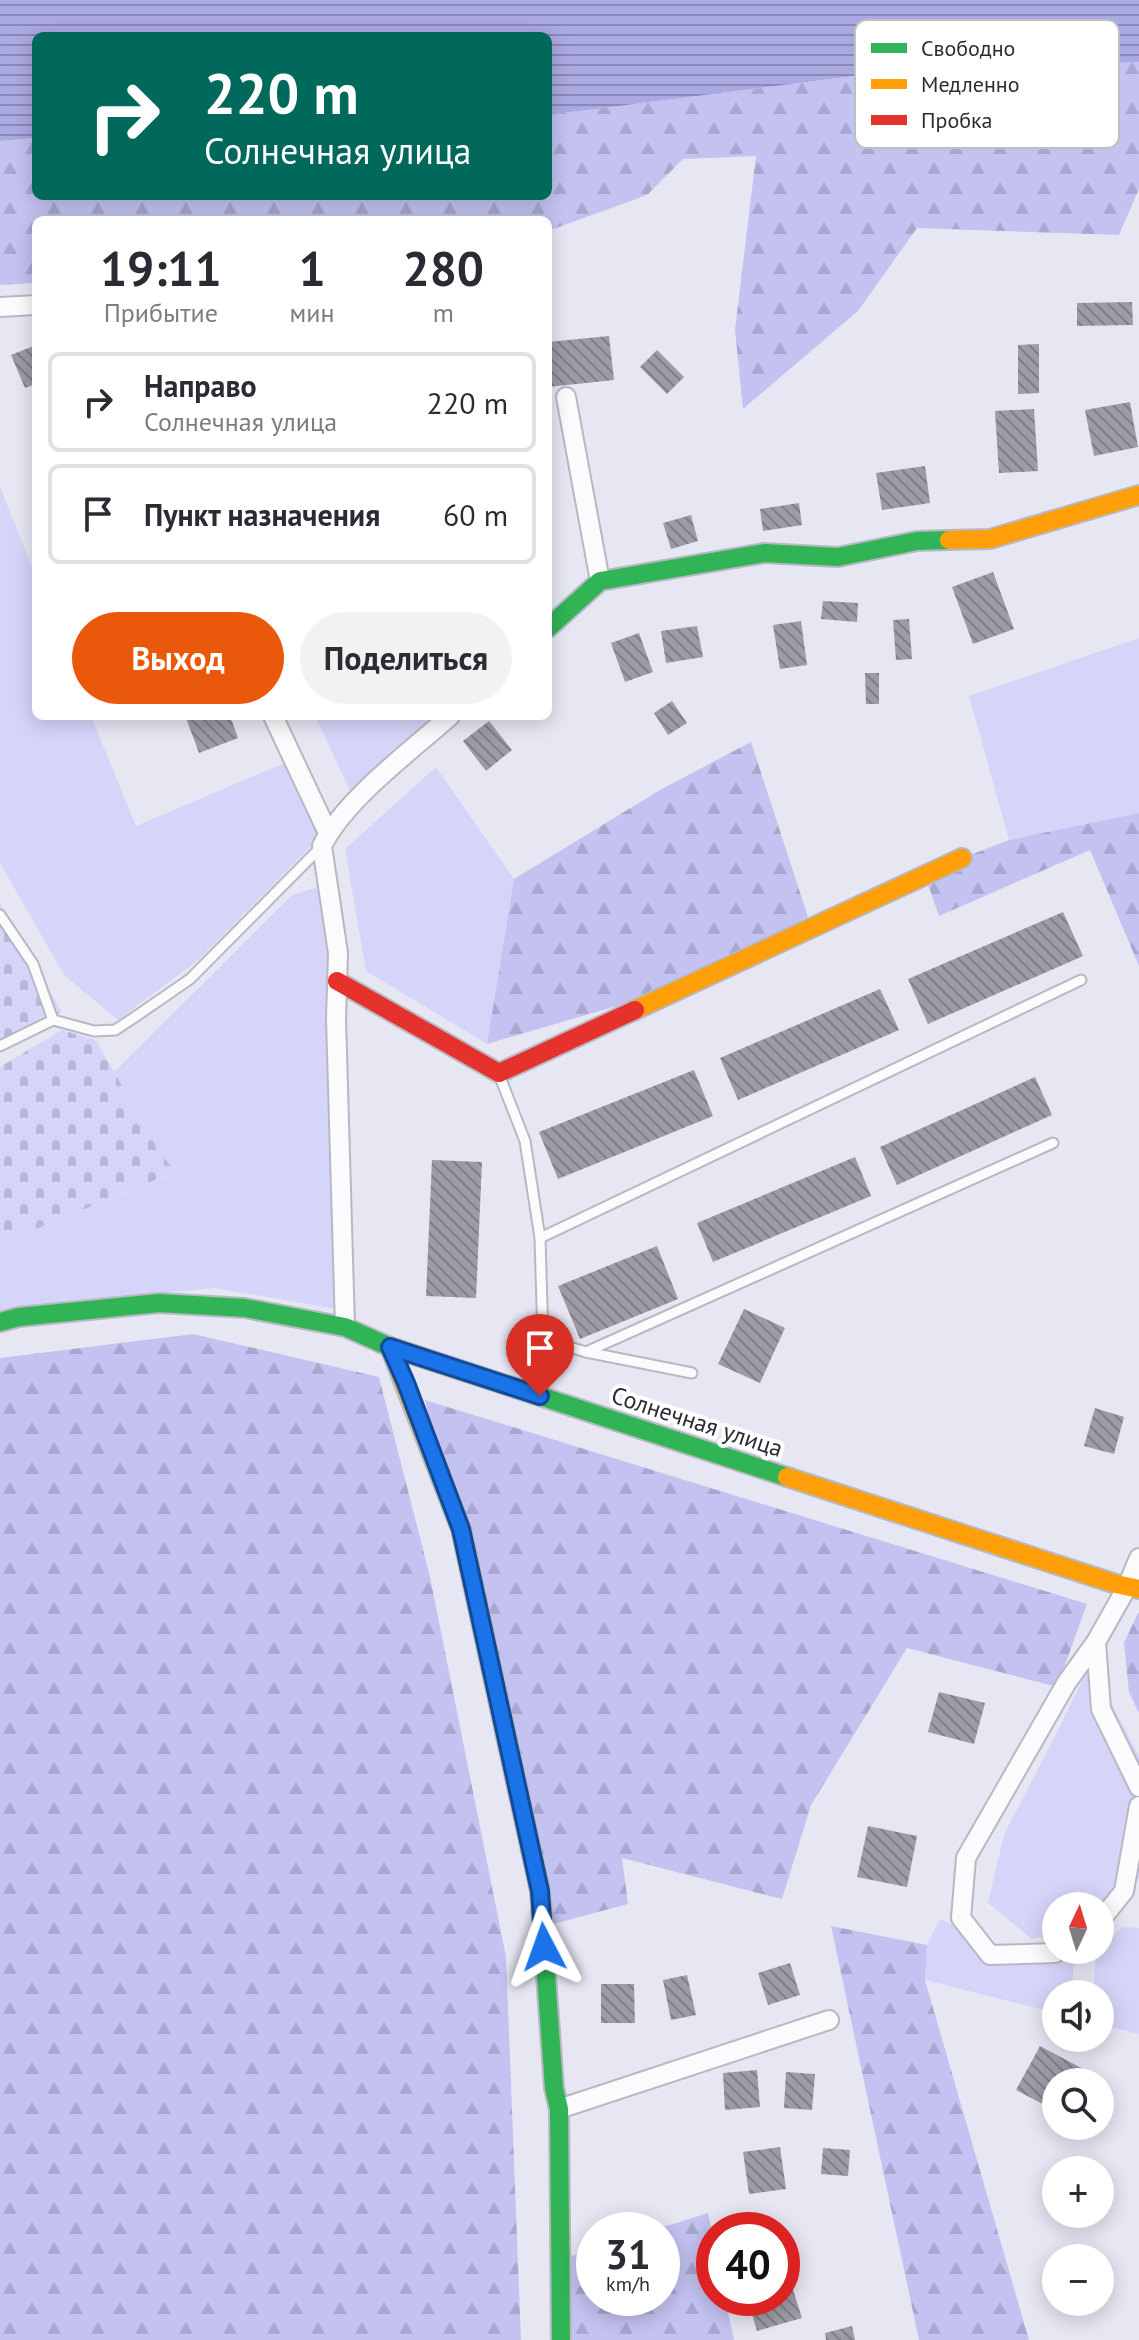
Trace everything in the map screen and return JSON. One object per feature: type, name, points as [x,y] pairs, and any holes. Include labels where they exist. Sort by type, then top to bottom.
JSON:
[{"type":"street","points":[[0,307],[32,305]]},
{"type":"street","points":[[566,397],[600,581]]},
{"type":"street","points":[[552,624],[600,581],[764,553],[838,557],[917,541],[990,539],[1139,495]]},
{"type":"street","points":[[275,720],[325,839],[338,953],[345,1327]]},
{"type":"street","points":[[325,839],[351,805],[446,720]]},
{"type":"street","points":[[337,981],[499,1073],[962,858]]},
{"type":"street","name":"Солнечная улица","points":[[0,1322],[19,1317],[159,1303],[245,1308],[345,1327],[390,1347],[1133,1588]]},
{"type":"street","points":[[390,1347],[461,1529],[540,1891],[554,2088],[559,2109],[561,2340]]},
{"type":"street","points":[[1042,1953],[990,1955],[961,1918],[966,1858],[1067,1682],[1133,1588],[1139,1558]]},
{"type":"street","points":[[1096,1642],[1101,1709],[1139,1787]]},
{"type":"street","points":[[1114,1904],[1124,1891],[1139,1806]]},
{"type":"street","points":[[559,2109],[829,2020]]},
{"type":"lane","points":[[0,1046],[53,1020],[79,1029],[115,1030],[190,979],[325,839]]},
{"type":"lane","points":[[0,915],[33,964],[53,1020]]},
{"type":"lane","points":[[540,1238],[1081,980]]},
{"type":"lane","points":[[499,1073],[525,1141],[540,1238],[543,1339],[586,1352],[692,1373]]},
{"type":"lane","points":[[586,1352],[1053,1143]]},
{"type":"green space","points":[[1139,62],[1139,189],[1119,235],[917,228],[858,311],[743,409],[735,330],[756,156],[683,159],[647,195],[552,230],[552,216],[32,216],[32,283],[0,285],[0,141],[32,138],[32,200],[552,200],[552,114],[855,76],[855,148],[1119,148],[1119,63]]},
{"type":"green space","points":[[0,487],[32,567],[32,720],[93,720],[136,826],[294,759],[327,830],[197,961],[118,1020],[64,975],[0,863]]},
{"type":"green space","points":[[1139,638],[1139,813],[1009,840],[969,696]]},
{"type":"green space","points":[[317,720],[436,720],[355,801]]},
{"type":"green space","points":[[751,742],[808,917],[661,993],[487,1044],[514,879],[660,790]]},
{"type":"green space","points":[[436,767],[514,879],[487,1044],[366,971],[345,849]]},
{"type":"green space","points":[[1139,813],[1139,966],[1090,850],[939,916],[924,873],[1009,840]]},
{"type":"green space","points":[[318,887],[332,981],[337,1309],[214,1288],[0,1312],[0,1244],[174,1173],[114,1072],[292,895]]},
{"type":"green space","points":[[0,903],[62,1012],[0,1046]]},
{"type":"green space","points":[[62,1030],[96,1040],[157,1148],[175,1172],[0,1244],[0,1067]]},
{"type":"green space","points":[[193,1334],[379,1377],[430,1577],[506,1957],[521,2340],[0,2340],[0,1358]]},
{"type":"green space","points":[[425,1400],[1087,1604],[1057,1687],[907,1648],[811,1805],[782,1899],[622,1858],[628,1904],[546,1926]]},
{"type":"green space","points":[[1138,1613],[1139,1713],[1129,1692],[1124,1643]]},
{"type":"green space","points":[[1106,1632],[1104,1689],[1139,1756],[1139,1879],[1114,1904],[1114,1892],[1042,1892],[1042,1937],[1032,1939],[988,1903],[1004,1834]]},
{"type":"green space","points":[[940,1919],[1025,1958],[1042,1958],[1042,1964],[1074,1964],[1073,1980],[1042,1980],[1042,2009],[925,1980],[927,1945]]},
{"type":"green space","points":[[831,1926],[927,1945],[925,1980],[1029,2340],[919,2340]]},
{"type":"green space","points":[[1122,1927],[1139,1928],[1139,2034],[1114,2028],[1114,1980],[1094,1980],[1095,1964],[1114,1964],[1114,1934]]},
{"type":"green space","points":[[696,2217],[696,2316],[729,2316],[734,2340],[556,2340],[553,2262],[576,2255],[576,2316],[680,2316],[680,2222]]},
{"type":"shaded area","points":[[0,0],[1139,0],[1139,62],[1119,63],[1119,20],[855,20],[855,76],[552,114],[552,32],[32,32],[32,138],[0,141]]},
{"type":"building","points":[[1132,302],[1133,325],[1077,326],[1077,303]]},
{"type":"building","points":[[609,336],[614,380],[552,387],[552,342]]},
{"type":"building","points":[[1039,344],[1039,393],[1018,394],[1018,345]]},
{"type":"building","points":[[32,347],[32,385],[25,388],[11,355]]},
{"type":"building","points":[[657,350],[684,377],[667,394],[640,367]]},
{"type":"building","points":[[1130,402],[1138,447],[1094,456],[1085,410]]},
{"type":"building","points":[[1034,409],[1038,471],[999,473],[995,411]]},
{"type":"building","points":[[925,466],[930,503],[882,510],[876,473]]},
{"type":"building","points":[[799,503],[802,525],[763,531],[760,509]]},
{"type":"building","points":[[691,515],[698,541],[671,549],[663,523]]},
{"type":"building","points":[[993,572],[1014,629],[973,644],[952,587]]},
{"type":"building","points":[[823,601],[858,603],[857,622],[821,619]]},
{"type":"building","points":[[909,619],[912,659],[896,660],[893,620]]},
{"type":"building","points":[[801,621],[807,665],[780,669],[773,625]]},
{"type":"building","points":[[697,626],[703,657],[666,663],[661,631]]},
{"type":"building","points":[[639,633],[653,672],[625,682],[611,643]]},
{"type":"building","points":[[865,673],[879,673],[879,704],[866,704]]},
{"type":"building","points":[[672,701],[687,723],[668,735],[654,713]]},
{"type":"building","points":[[187,720],[231,720],[238,738],[199,753]]},
{"type":"building","points":[[489,721],[512,750],[486,771],[463,741]]},
{"type":"building","points":[[1063,912],[1083,956],[928,1024],[908,979]]},
{"type":"building","points":[[880,989],[899,1030],[738,1100],[720,1058]]},
{"type":"building","points":[[694,1070],[713,1116],[558,1179],[539,1132]]},
{"type":"building","points":[[1035,1077],[1052,1115],[897,1185],[880,1147]]},
{"type":"building","points":[[855,1157],[871,1196],[713,1262],[697,1223]]},
{"type":"building","points":[[432,1160],[482,1162],[476,1298],[426,1296]]},
{"type":"building","points":[[657,1246],[678,1299],[580,1339],[558,1286]]},
{"type":"building","points":[[744,1309],[785,1328],[760,1383],[718,1364]]},
{"type":"building","points":[[1095,1408],[1124,1417],[1114,1454],[1084,1446]]},
{"type":"building","points":[[939,1692],[985,1703],[974,1744],[928,1732]]},
{"type":"building","points":[[868,1826],[917,1836],[907,1887],[857,1877]]},
{"type":"building","points":[[790,1963],[800,1995],[768,2005],[758,1973]]},
{"type":"building","points":[[687,1975],[696,2015],[671,2020],[663,1980]]},
{"type":"building","points":[[601,1984],[634,1984],[635,2023],[601,2023]]},
{"type":"building","points":[[1040,2046],[1042,2052],[1051,2052],[1081,2068],[1042,2068],[1042,2104],[1016,2090]]},
{"type":"building","points":[[757,2070],[760,2107],[725,2110],[723,2073]]},
{"type":"building","points":[[786,2072],[815,2074],[812,2110],[784,2108]]},
{"type":"building","points":[[780,2147],[786,2189],[749,2194],[743,2152]]},
{"type":"building","points":[[823,2148],[850,2150],[848,2176],[821,2174]]},
{"type":"building","points":[[800,2312],[802,2318],[757,2331],[752,2316],[800,2316]]},
{"type":"building","points":[[852,2326],[855,2340],[826,2340],[825,2333]]},
{"type":"traffic: fast","points":[[552,624],[600,581],[764,553],[838,557],[917,541],[949,540]]},
{"type":"traffic: fast","points":[[0,1322],[19,1317],[159,1303],[245,1308],[345,1327],[390,1347],[787,1477]]},
{"type":"traffic: fast","points":[[507,1741],[540,1891],[554,2088],[559,2109],[561,2340]]},
{"type":"traffic: slow","points":[[949,540],[990,539],[1139,495]]},
{"type":"traffic: slow","points":[[635,1010],[962,858]]},
{"type":"traffic: slow","points":[[390,1347],[461,1529],[507,1741]]},
{"type":"traffic: slow","points":[[787,1477],[1139,1589]]},
{"type":"traffic: jam","points":[[337,981],[499,1073],[635,1010]]},
{"type":"route","points":[[540,1396],[390,1347],[461,1529],[540,1891],[544,1947]]}]
